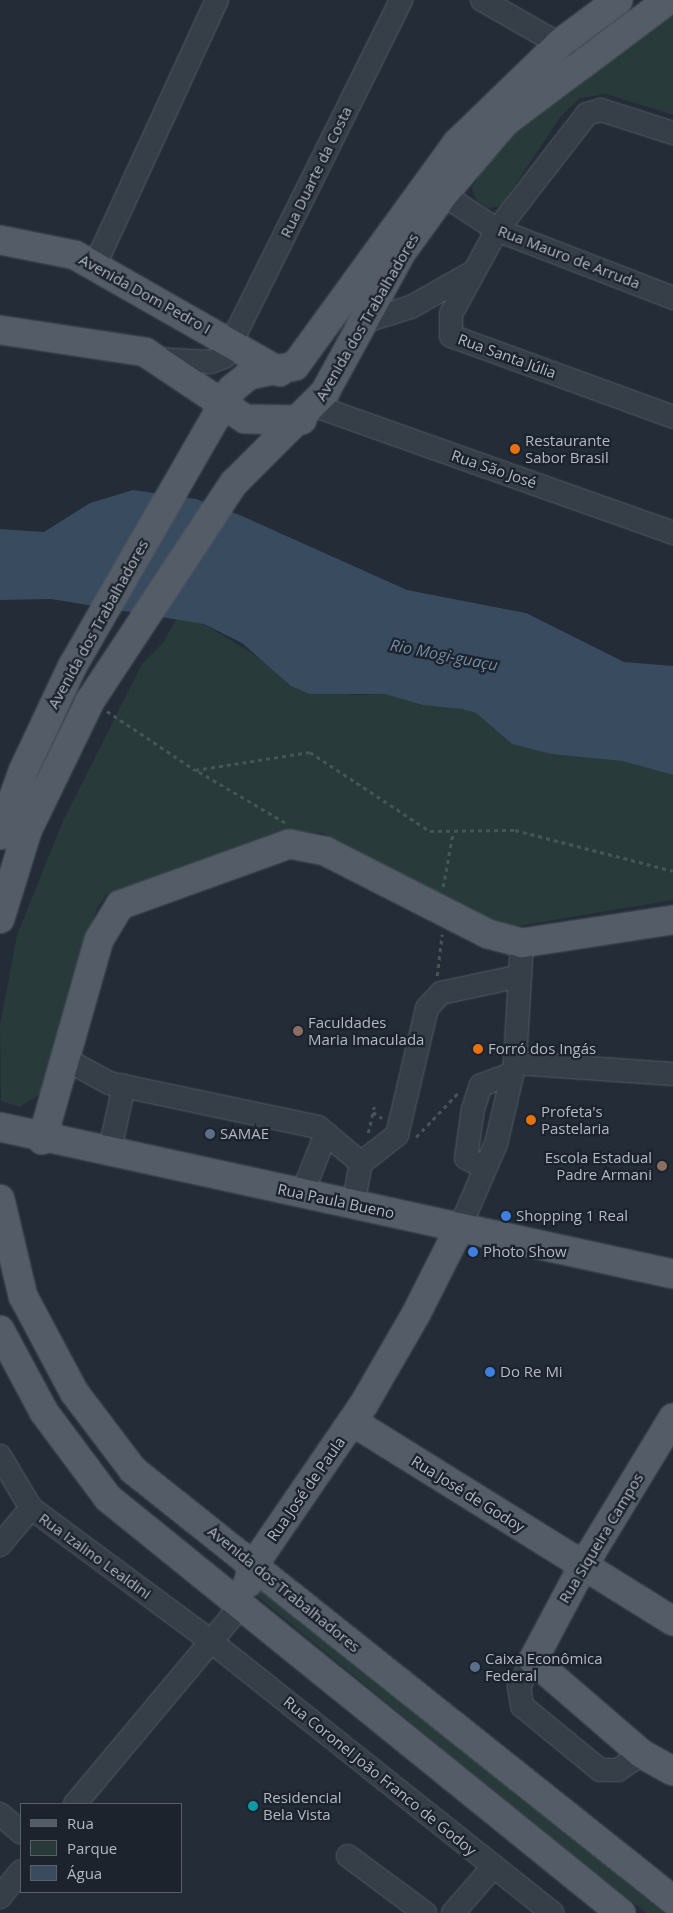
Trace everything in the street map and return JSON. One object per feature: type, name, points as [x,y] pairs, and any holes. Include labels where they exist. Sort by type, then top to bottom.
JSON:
[{"type":"main road","name":"Avenida dos Trabalhadores","points":[[0,835],[23,771],[72,667],[232,389],[249,374],[280,372],[302,359],[435,189],[487,111],[559,44],[618,0]]},
{"type":"main road","name":"Avenida dos Trabalhadores","points":[[0,919],[27,831],[90,700],[225,496],[308,413],[366,320],[435,189],[505,122],[668,0]]},
{"type":"main road","name":"Avenida Dom Pedro I","points":[[0,240],[75,255],[280,372]]},
{"type":"main road","points":[[0,330],[145,352],[223,406],[263,422],[308,413]]},
{"type":"main road","points":[[42,1140],[99,940],[120,905],[290,844],[325,851],[488,934],[522,943],[673,920]]},
{"type":"main road","name":"Rua Paula Bueno","points":[[0,1127],[42,1140],[353,1204],[673,1274]]},
{"type":"main road","name":"Avenida dos Trabalhadores","points":[[0,1199],[23,1296],[74,1392],[133,1470],[673,1900]]},
{"type":"main road","name":"Rua José de Paula","points":[[242,1604],[253,1566],[353,1422],[416,1314],[460,1227]]},
{"type":"main road","points":[[0,1330],[44,1412],[108,1498],[242,1604],[620,1913]]},
{"type":"main road","name":"Rua Siqueira Campos","points":[[533,1660],[583,1566],[673,1418]]},
{"type":"main road","name":"Rua José de Godoy","points":[[353,1422],[673,1621]]},
{"type":"main road","points":[[533,1660],[642,1754],[673,1771]]},
{"type":"street","points":[[95,265],[217,0]]},
{"type":"street","name":"Rua Duarte da Costa","points":[[155,359],[211,362],[224,357],[401,0]]},
{"type":"street","points":[[482,0],[559,44]]},
{"type":"street","name":"Rua Santa Júlia","points":[[673,133],[601,110],[587,114],[572,128],[497,230],[451,314],[451,336],[673,417]]},
{"type":"street","name":"Rua Mauro de Arruda","points":[[435,189],[497,230],[673,298]]},
{"type":"street","points":[[366,320],[412,307],[474,272]]},
{"type":"street","name":"Rua São José","points":[[308,413],[673,533]]},
{"type":"street","points":[[460,1227],[486,1168],[514,1068],[522,943]]},
{"type":"street","points":[[353,1204],[367,1158],[397,1133],[427,1008],[441,993],[520,976]]},
{"type":"street","points":[[65,1059],[109,1083],[318,1127],[326,1134],[367,1158]]},
{"type":"street","points":[[486,1168],[466,1158],[481,1085],[514,1068],[673,1074]]},
{"type":"street","points":[[109,1154],[124,1086]]},
{"type":"street","points":[[302,1194],[326,1134]]},
{"type":"street","name":"Rua Izalino Lealdini","points":[[0,1456],[31,1508],[208,1639]]},
{"type":"street","points":[[0,1545],[31,1508]]},
{"type":"street","name":"Rua José de Paula","points":[[76,1803],[208,1639],[242,1604]]},
{"type":"street","name":"Rua Coronel João Franco de Godoy","points":[[208,1639],[552,1913]]},
{"type":"street","points":[[533,1660],[519,1686],[522,1706],[600,1770],[618,1770],[642,1754]]},
{"type":"street","points":[[0,1814],[20,1831]]},
{"type":"street","points":[[348,1856],[425,1913]]},
{"type":"street","points":[[454,1913],[494,1866]]},
{"type":"street","points":[[0,1897],[20,1872]]},
{"type":"path","points":[[116,716],[195,770],[288,825]]},
{"type":"path","points":[[195,770],[310,752],[399,814],[430,831],[515,830],[673,871]]},
{"type":"path","points":[[435,1000],[448,913],[441,877],[454,832]]},
{"type":"path","points":[[397,1133],[410,1140],[418,1136],[466,1084],[481,1085]]},
{"type":"path","points":[[367,1158],[366,1140],[374,1107]]},
{"type":"green space","points":[[673,0],[673,115],[606,94],[580,98],[561,116],[501,206],[488,208],[476,200],[472,188],[509,124]]},
{"type":"green space","points":[[177,618],[204,624],[263,660],[352,695],[385,694],[462,709],[476,713],[512,744],[551,754],[622,761],[673,775],[673,900],[518,926],[500,924],[323,833],[284,831],[106,895],[97,908],[43,1093],[19,1107],[1,1101],[0,1025],[17,935],[63,821],[142,664],[162,644]]},
{"type":"green space","points":[[264,1586],[664,1913],[646,1913],[453,1757],[257,1596]]},
{"type":"water","name":"Rio Mogi-guaçu","points":[[133,490],[196,499],[242,516],[407,590],[526,613],[624,662],[673,666],[673,775],[622,761],[551,754],[512,744],[476,713],[462,709],[423,705],[385,694],[310,694],[291,686],[242,643],[204,624],[51,599],[0,600],[0,529],[44,532],[90,503]]},
{"type":"place","name":"Restaurante Sabor Brasil","points":[[515,449]]},
{"type":"place","name":"Faculdades Maria Imaculada","points":[[298,1031]]},
{"type":"place","name":"Forró dos Ingás","points":[[478,1049]]},
{"type":"place","name":"Profeta's Pastelaria","points":[[531,1120]]},
{"type":"place","name":"SAMAE","points":[[210,1134]]},
{"type":"place","name":"Escola Estadual Padre Armani","points":[[662,1166]]},
{"type":"place","name":"Shopping 1 Real","points":[[506,1216]]},
{"type":"place","name":"Photo Show","points":[[473,1252]]},
{"type":"place","name":"Do Re Mi","points":[[490,1372]]},
{"type":"place","name":"Caixa Econômica Federal","points":[[475,1667]]},
{"type":"place","name":"Residencial Bela Vista","points":[[253,1806]]}]
